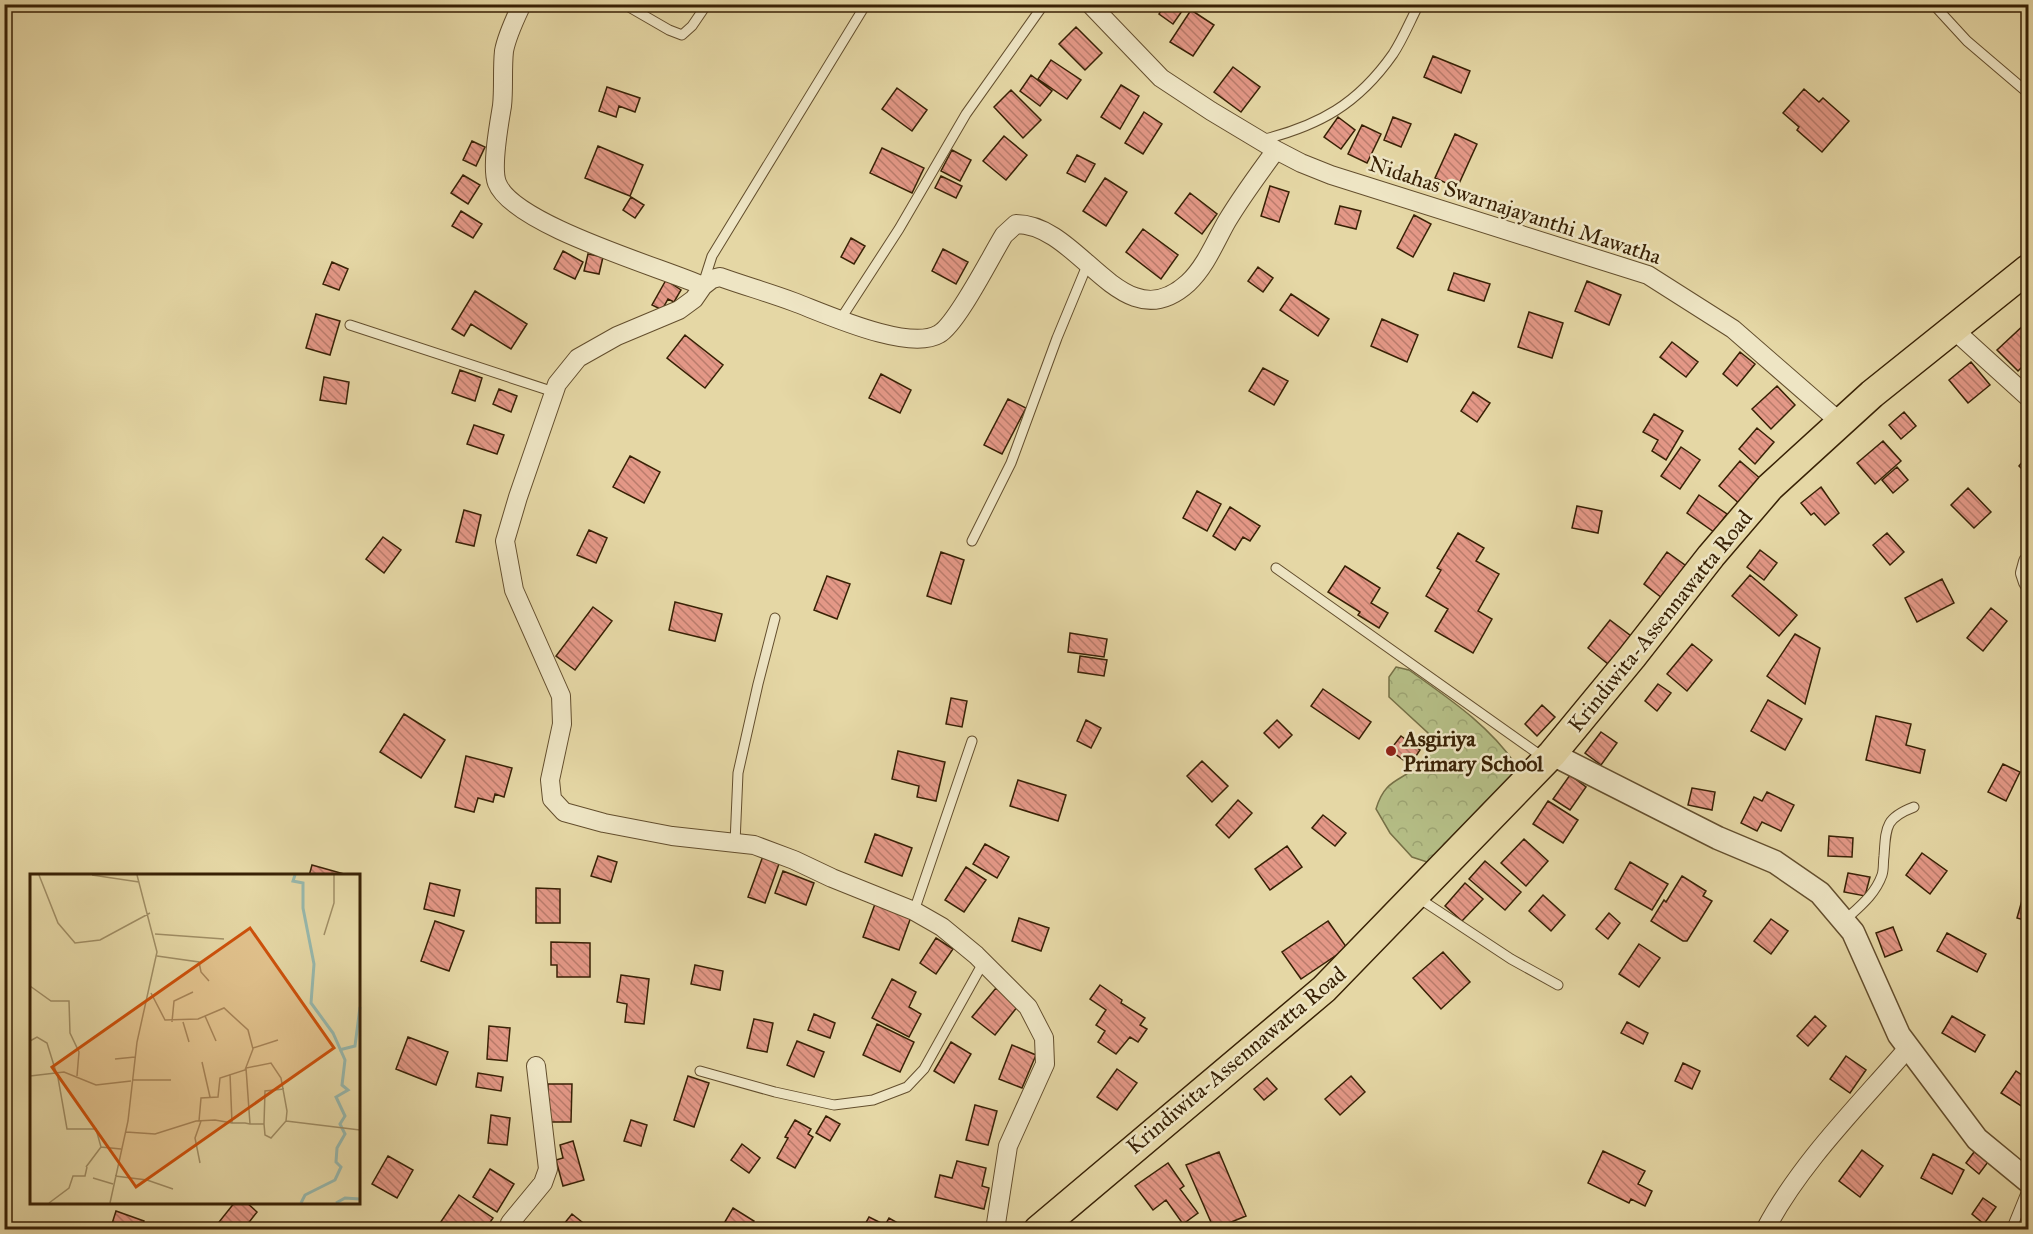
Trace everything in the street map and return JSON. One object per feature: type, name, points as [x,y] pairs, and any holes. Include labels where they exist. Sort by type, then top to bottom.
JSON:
[{"type":"main road","name":"Krindiwita-Assennawatta Road","points":[[1038,1230],[1324,989],[1549,757],[1632,657],[1711,556],[1770,487],[1872,394],[2028,269]]},
{"type":"street","points":[[522,4],[513,22],[504,50],[504,92],[495,168],[496,183],[505,197],[526,212],[571,236],[675,273],[703,286]]},
{"type":"street","name":"Nidahas Swarnajayanthi Mawatha","points":[[1090,4],[1161,78],[1211,111],[1301,163],[1332,175],[1648,275],[1732,329],[1841,423]]},
{"type":"street","points":[[995,1230],[1008,1146],[1045,1064],[1044,1038],[1028,1007],[942,927],[914,911],[794,860],[754,845],[681,838],[604,823],[564,812],[552,799],[550,780],[562,724],[561,696],[514,590],[506,541],[518,497],[557,384],[578,358],[617,336],[679,310],[712,279],[720,277],[840,320],[902,338],[927,340],[941,334],[953,321],[1004,234],[1016,224],[1029,224],[1054,235],[1115,287],[1140,300],[1157,299],[1188,283],[1206,261],[1269,145]]},
{"type":"street","points":[[1953,329],[2028,398]]},
{"type":"street","points":[[2028,562],[2025,573],[2028,582]]},
{"type":"street","points":[[1549,757],[1718,838],[1775,862],[1820,893],[1853,932],[1899,1035],[1908,1048],[1977,1139],[2027,1178]]},
{"type":"street","points":[[1765,1230],[1777,1206],[1808,1164],[1908,1048]]},
{"type":"street","points":[[510,1230],[510,1223],[543,1183],[548,1169],[536,1066]]},
{"type":"lane","points":[[624,4],[682,35],[692,26],[707,4]]},
{"type":"lane","points":[[703,286],[712,256],[866,4]]},
{"type":"lane","points":[[840,320],[899,230],[966,114],[1044,4]]},
{"type":"lane","points":[[1269,145],[1336,111],[1366,88],[1394,52],[1419,4]]},
{"type":"lane","points":[[1933,4],[1967,41],[2028,93]]},
{"type":"lane","points":[[972,541],[1011,463],[1057,338],[1088,263]]},
{"type":"lane","points":[[350,325],[554,392]]},
{"type":"lane","points":[[1276,568],[1549,757]]},
{"type":"lane","points":[[735,843],[738,773],[775,618]]},
{"type":"lane","points":[[914,911],[972,741]]},
{"type":"lane","points":[[1844,921],[1871,896],[1882,873],[1888,823],[1898,813],[1914,807]]},
{"type":"lane","points":[[1414,896],[1558,985]]},
{"type":"lane","points":[[700,1071],[775,1092],[834,1105],[873,1100],[890,1094],[907,1087],[924,1070],[983,963]]},
{"type":"lane","points":[[2011,1230],[2027,1178]]},
{"type":"green space","points":[[1396,667],[1409,670],[1467,713],[1493,737],[1516,765],[1514,779],[1430,863],[1412,857],[1390,833],[1376,809],[1384,791],[1420,764],[1432,748],[1428,733],[1389,697],[1389,677]]},
{"type":"building","points":[[1165,4],[1187,4],[1173,24],[1159,14]]},
{"type":"building","points":[[1191,10],[1214,25],[1193,56],[1170,42]]},
{"type":"building","points":[[1076,27],[1102,53],[1085,70],[1059,44]]},
{"type":"building","points":[[1433,56],[1470,71],[1461,93],[1424,77]]},
{"type":"building","points":[[1051,60],[1081,80],[1067,99],[1038,79]]},
{"type":"building","points":[[1233,67],[1260,87],[1241,112],[1214,92]]},
{"type":"building","points":[[1031,75],[1052,91],[1040,106],[1020,91]]},
{"type":"building","points":[[1121,85],[1139,96],[1120,129],[1101,117]]},
{"type":"building","points":[[607,87],[640,98],[635,112],[619,106],[616,117],[599,111]]},
{"type":"building","points":[[897,88],[927,110],[912,131],[882,109]]},
{"type":"building","points":[[1804,89],[1819,102],[1823,98],[1849,121],[1822,152],[1797,130],[1799,127],[1783,113]]},
{"type":"building","points":[[1011,90],[1041,120],[1023,138],[994,107]]},
{"type":"building","points":[[1144,112],[1162,124],[1143,154],[1125,143]]},
{"type":"building","points":[[1338,117],[1355,130],[1341,149],[1324,137]]},
{"type":"building","points":[[1393,117],[1411,124],[1401,147],[1384,140]]},
{"type":"building","points":[[1362,125],[1381,134],[1367,163],[1348,154]]},
{"type":"building","points":[[1455,134],[1477,144],[1457,188],[1435,178]]},
{"type":"building","points":[[1004,136],[1027,155],[1006,180],[983,161]]},
{"type":"building","points":[[472,141],[485,147],[476,166],[463,160]]},
{"type":"building","points":[[598,146],[643,165],[630,196],[585,178]]},
{"type":"building","points":[[882,148],[924,168],[912,193],[870,173]]},
{"type":"building","points":[[952,150],[971,160],[960,181],[941,171]]},
{"type":"building","points":[[1077,155],[1095,164],[1085,182],[1067,173]]},
{"type":"building","points":[[463,175],[480,185],[468,204],[451,193]]},
{"type":"building","points":[[941,176],[962,186],[956,198],[935,188]]},
{"type":"building","points":[[1105,178],[1127,192],[1106,226],[1083,211]]},
{"type":"building","points":[[1270,186],[1289,192],[1279,222],[1261,216]]},
{"type":"building","points":[[1190,193],[1217,214],[1202,234],[1175,213]]},
{"type":"building","points":[[631,197],[644,205],[635,218],[623,210]]},
{"type":"building","points":[[1340,206],[1361,211],[1356,229],[1335,224]]},
{"type":"building","points":[[461,211],[482,224],[473,238],[452,226]]},
{"type":"building","points":[[1414,215],[1431,224],[1413,257],[1397,248]]},
{"type":"building","points":[[1143,229],[1178,255],[1161,279],[1126,252]]},
{"type":"building","points":[[851,238],[865,246],[854,264],[841,257]]},
{"type":"building","points":[[943,249],[968,262],[956,284],[932,271]]},
{"type":"building","points":[[563,251],[583,262],[575,279],[554,269]]},
{"type":"building","points":[[588,254],[603,257],[599,274],[584,271]]},
{"type":"building","points":[[332,262],[348,269],[339,290],[323,284]]},
{"type":"building","points":[[1258,267],[1273,278],[1263,292],[1248,281]]},
{"type":"building","points":[[1454,273],[1490,284],[1484,301],[1448,290]]},
{"type":"building","points":[[666,280],[681,290],[674,302],[668,299],[662,310],[652,305]]},
{"type":"building","points":[[1587,281],[1621,295],[1609,325],[1575,311]]},
{"type":"building","points":[[475,291],[527,324],[511,349],[471,324],[464,336],[452,329]]},
{"type":"building","points":[[1291,294],[1329,319],[1318,336],[1280,310]]},
{"type":"building","points":[[1529,312],[1563,323],[1552,358],[1518,347]]},
{"type":"building","points":[[316,314],[340,321],[330,355],[306,348]]},
{"type":"building","points":[[1382,319],[1418,335],[1407,362],[1371,346]]},
{"type":"building","points":[[2026,323],[2028,326],[2028,361],[2018,371],[1997,350]]},
{"type":"building","points":[[685,335],[723,365],[705,388],[667,358]]},
{"type":"building","points":[[1672,342],[1698,362],[1686,377],[1660,357]]},
{"type":"building","points":[[1740,352],[1755,364],[1737,386],[1723,374]]},
{"type":"building","points":[[1971,362],[1990,385],[1968,403],[1949,380]]},
{"type":"building","points":[[1263,368],[1288,381],[1274,405],[1249,391]]},
{"type":"building","points":[[460,370],[482,378],[475,401],[452,393]]},
{"type":"building","points":[[881,374],[911,390],[900,413],[869,398]]},
{"type":"building","points":[[324,377],[349,382],[346,404],[320,400]]},
{"type":"building","points":[[1777,386],[1795,405],[1771,429],[1752,409]]},
{"type":"building","points":[[499,389],[517,396],[511,412],[493,404]]},
{"type":"building","points":[[1473,392],[1490,403],[1477,422],[1461,411]]},
{"type":"building","points":[[1008,399],[1026,408],[1002,454],[984,445]]},
{"type":"building","points":[[1904,412],[1916,426],[1901,439],[1889,425]]},
{"type":"building","points":[[1654,414],[1683,431],[1666,460],[1652,451],[1658,440],[1643,432]]},
{"type":"building","points":[[474,425],[504,435],[497,454],[467,444]]},
{"type":"building","points":[[1757,428],[1774,442],[1755,464],[1739,449]]},
{"type":"building","points":[[1883,441],[1901,461],[1875,484],[1857,463]]},
{"type":"building","points":[[1681,447],[1700,460],[1680,489],[1661,476]]},
{"type":"building","points":[[2028,455],[2028,475],[2019,466]]},
{"type":"building","points":[[630,456],[660,472],[644,503],[613,487]]},
{"type":"building","points":[[1740,461],[1762,480],[1741,505],[1719,486]]},
{"type":"building","points":[[1897,467],[1908,480],[1893,493],[1882,480]]},
{"type":"building","points":[[1821,487],[1839,513],[1825,525],[1814,513],[1811,515],[1801,503]]},
{"type":"building","points":[[1968,488],[1991,512],[1974,528],[1951,505]]},
{"type":"building","points":[[1197,491],[1221,504],[1207,531],[1183,518]]},
{"type":"building","points":[[1699,495],[1727,514],[1714,532],[1687,513]]},
{"type":"building","points":[[1577,506],[1602,511],[1598,533],[1572,528]]},
{"type":"building","points":[[1230,507],[1260,526],[1250,541],[1243,537],[1235,550],[1213,536]]},
{"type":"building","points":[[464,510],[481,515],[474,546],[456,542]]},
{"type":"building","points":[[589,530],[607,538],[596,563],[577,555]]},
{"type":"building","points":[[1458,533],[1484,548],[1476,561],[1499,574],[1478,611],[1492,619],[1473,653],[1435,631],[1448,609],[1426,596],[1441,570],[1437,568]]},
{"type":"building","points":[[1887,533],[1904,552],[1890,565],[1873,545]]},
{"type":"building","points":[[383,537],[401,550],[384,573],[366,559]]},
{"type":"building","points":[[1760,550],[1777,563],[1764,580],[1747,567]]},
{"type":"building","points":[[941,552],[964,560],[951,604],[927,596]]},
{"type":"building","points":[[1667,552],[1689,568],[1666,601],[1644,584]]},
{"type":"building","points":[[1345,566],[1380,588],[1371,603],[1388,613],[1379,628],[1358,615],[1360,612],[1328,592]]},
{"type":"building","points":[[1750,575],[1797,615],[1779,636],[1732,596]]},
{"type":"building","points":[[827,576],[850,584],[837,619],[814,610]]},
{"type":"building","points":[[1942,579],[1954,603],[1917,622],[1905,598]]},
{"type":"building","points":[[675,602],[722,614],[715,641],[669,630]]},
{"type":"building","points":[[593,607],[612,621],[575,670],[556,656]]},
{"type":"building","points":[[1991,608],[2007,621],[1983,651],[1967,638]]},
{"type":"building","points":[[1610,620],[1631,636],[1608,664],[1588,648]]},
{"type":"building","points":[[1070,633],[1107,639],[1104,657],[1068,652]]},
{"type":"building","points":[[1795,634],[1820,648],[1805,704],[1767,676]]},
{"type":"building","points":[[1692,644],[1712,660],[1687,691],[1667,674]]},
{"type":"building","points":[[1080,656],[1107,660],[1104,676],[1078,672]]},
{"type":"building","points":[[1658,684],[1671,693],[1657,711],[1645,701]]},
{"type":"building","points":[[1323,689],[1371,722],[1359,739],[1311,706]]},
{"type":"building","points":[[951,698],[967,701],[962,727],[946,724]]},
{"type":"building","points":[[1768,700],[1802,719],[1785,750],[1751,731]]},
{"type":"building","points":[[1542,705],[1555,717],[1537,736],[1525,724]]},
{"type":"building","points":[[404,714],[445,740],[421,778],[380,752]]},
{"type":"building","points":[[1876,716],[1911,724],[1906,745],[1925,750],[1920,773],[1866,760]]},
{"type":"building","points":[[1086,720],[1101,728],[1091,748],[1077,741]]},
{"type":"building","points":[[1277,720],[1292,735],[1279,748],[1264,733]]},
{"type":"building","points":[[1601,732],[1617,743],[1601,765],[1585,753]]},
{"type":"building","points":[[1401,736],[1420,750],[1410,765],[1390,750]]},
{"type":"building","points":[[898,751],[945,762],[936,801],[917,797],[919,786],[892,779]]},
{"type":"building","points":[[466,756],[512,768],[504,797],[495,794],[493,802],[478,798],[474,812],[455,807]]},
{"type":"building","points":[[1202,761],[1228,786],[1212,802],[1187,776]]},
{"type":"building","points":[[2003,764],[2020,772],[2006,801],[1988,792]]},
{"type":"building","points":[[1570,775],[1586,787],[1570,810],[1553,799]]},
{"type":"building","points":[[1018,780],[1066,795],[1058,821],[1010,806]]},
{"type":"building","points":[[1692,788],[1715,792],[1712,810],[1688,805]]},
{"type":"building","points":[[1767,792],[1794,805],[1781,831],[1762,822],[1757,831],[1741,823],[1754,797],[1762,801]]},
{"type":"building","points":[[1238,800],[1252,813],[1229,838],[1216,825]]},
{"type":"building","points":[[1548,801],[1578,820],[1563,843],[1533,824]]},
{"type":"building","points":[[1323,815],[1346,833],[1335,846],[1312,828]]},
{"type":"building","points":[[875,834],[912,848],[902,876],[865,862]]},
{"type":"building","points":[[1829,836],[1853,838],[1852,857],[1828,856]]},
{"type":"building","points":[[1524,839],[1548,861],[1526,886],[1501,863]]},
{"type":"building","points":[[985,844],[1009,857],[997,878],[973,864]]},
{"type":"building","points":[[1287,846],[1302,867],[1270,890],[1255,869]]},
{"type":"building","points":[[1922,853],[1947,871],[1930,894],[1906,875]]},
{"type":"building","points":[[598,856],[617,862],[611,882],[591,876]]},
{"type":"building","points":[[763,856],[780,861],[765,903],[748,897]]},
{"type":"building","points":[[1485,861],[1521,892],[1505,910],[1469,879]]},
{"type":"building","points":[[1630,862],[1668,884],[1652,910],[1615,889]]},
{"type":"building","points":[[312,865],[344,874],[310,874]]},
{"type":"building","points":[[966,867],[986,880],[964,912],[945,900]]},
{"type":"building","points":[[783,871],[814,883],[806,905],[775,893]]},
{"type":"building","points":[[1848,873],[1870,877],[1865,896],[1844,892]]},
{"type":"building","points":[[1682,876],[1706,891],[1703,896],[1712,901],[1687,941],[1683,941],[1651,921]]},
{"type":"building","points":[[2028,879],[2028,921],[2017,918]]},
{"type":"building","points":[[430,883],[460,890],[454,916],[424,909]]},
{"type":"building","points":[[1465,883],[1483,899],[1462,921],[1445,906]]},
{"type":"building","points":[[536,888],[560,889],[560,923],[536,923]]},
{"type":"building","points":[[1543,895],[1565,915],[1551,931],[1529,911]]},
{"type":"building","points":[[875,904],[911,917],[899,950],[863,937]]},
{"type":"building","points":[[1609,913],[1620,923],[1608,939],[1596,929]]},
{"type":"building","points":[[1019,918],[1049,928],[1041,951],[1012,941]]},
{"type":"building","points":[[1771,919],[1788,931],[1771,954],[1754,941]]},
{"type":"building","points":[[435,921],[464,931],[449,971],[421,961]]},
{"type":"building","points":[[1328,921],[1347,948],[1301,979],[1282,952]]},
{"type":"building","points":[[1893,927],[1902,950],[1885,957],[1876,933]]},
{"type":"building","points":[[1947,933],[1986,954],[1977,972],[1937,951]]},
{"type":"building","points":[[936,938],[953,949],[936,974],[920,963]]},
{"type":"building","points":[[551,942],[590,943],[590,977],[557,977],[557,965],[551,965]]},
{"type":"building","points":[[1639,944],[1660,958],[1639,987],[1619,974]]},
{"type":"building","points":[[1443,952],[1470,982],[1441,1009],[1413,978]]},
{"type":"building","points":[[695,965],[723,971],[720,990],[691,984]]},
{"type":"building","points":[[621,975],[649,979],[644,1024],[625,1022],[627,1004],[617,1002]]},
{"type":"building","points":[[892,979],[916,992],[909,1007],[921,1014],[909,1037],[872,1018]]},
{"type":"building","points":[[1100,985],[1122,1000],[1121,1003],[1145,1018],[1140,1025],[1147,1029],[1138,1042],[1130,1037],[1116,1054],[1098,1042],[1105,1031],[1096,1025],[1106,1010],[1090,999]]},
{"type":"building","points":[[996,988],[1018,1006],[995,1035],[972,1017]]},
{"type":"building","points":[[814,1014],[835,1023],[830,1038],[808,1030]]},
{"type":"building","points":[[1815,1016],[1826,1026],[1808,1046],[1797,1036]]},
{"type":"building","points":[[1952,1016],[1985,1035],[1975,1052],[1942,1033]]},
{"type":"building","points":[[754,1019],[773,1023],[767,1052],[747,1048]]},
{"type":"building","points":[[1627,1022],[1648,1033],[1643,1044],[1621,1033]]},
{"type":"building","points":[[877,1024],[914,1042],[900,1072],[863,1055]]},
{"type":"building","points":[[489,1026],[510,1028],[507,1061],[487,1059]]},
{"type":"building","points":[[408,1037],[448,1052],[436,1085],[396,1069]]},
{"type":"building","points":[[797,1041],[824,1052],[814,1077],[787,1065]]},
{"type":"building","points":[[951,1042],[971,1054],[954,1083],[934,1071]]},
{"type":"building","points":[[1012,1045],[1036,1055],[1022,1088],[999,1079]]},
{"type":"building","points":[[1846,1056],[1866,1070],[1850,1093],[1830,1079]]},
{"type":"building","points":[[1683,1063],[1700,1071],[1692,1089],[1675,1081]]},
{"type":"building","points":[[1117,1069],[1137,1083],[1117,1110],[1097,1097]]},
{"type":"building","points":[[2016,1071],[2028,1079],[2026,1109],[2001,1093]]},
{"type":"building","points":[[478,1073],[503,1077],[501,1091],[476,1087]]},
{"type":"building","points":[[688,1076],[709,1083],[694,1127],[674,1120]]},
{"type":"building","points":[[1351,1076],[1365,1092],[1340,1115],[1325,1099]]},
{"type":"building","points":[[1267,1078],[1277,1089],[1264,1100],[1254,1089]]},
{"type":"building","points":[[548,1084],[572,1084],[571,1122],[547,1122]]},
{"type":"building","points":[[975,1105],[997,1111],[988,1145],[966,1140]]},
{"type":"building","points":[[491,1115],[510,1118],[507,1145],[488,1143]]},
{"type":"building","points":[[826,1116],[840,1124],[830,1141],[816,1133]]},
{"type":"building","points":[[631,1120],[647,1125],[641,1146],[624,1141]]},
{"type":"building","points":[[795,1120],[811,1129],[808,1134],[813,1137],[795,1168],[777,1158]]},
{"type":"building","points":[[573,1141],[584,1180],[563,1186],[556,1160],[563,1158],[560,1145]]},
{"type":"building","points":[[742,1144],[760,1158],[749,1173],[731,1160]]},
{"type":"building","points":[[1862,1150],[1883,1166],[1860,1197],[1839,1181]]},
{"type":"building","points":[[1603,1151],[1645,1171],[1638,1184],[1652,1191],[1645,1206],[1631,1199],[1629,1203],[1588,1183]]},
{"type":"building","points":[[1219,1152],[1246,1216],[1214,1229],[1186,1165]]},
{"type":"building","points":[[1974,1152],[1988,1162],[1979,1174],[1966,1163]]},
{"type":"building","points":[[1933,1154],[1964,1170],[1952,1194],[1921,1178]]},
{"type":"building","points":[[388,1156],[413,1170],[397,1198],[372,1184]]},
{"type":"building","points":[[957,1161],[986,1168],[982,1186],[989,1188],[984,1209],[935,1197],[940,1175],[952,1178]]},
{"type":"building","points":[[1168,1163],[1184,1186],[1180,1189],[1198,1213],[1183,1224],[1166,1200],[1153,1210],[1135,1186]]},
{"type":"building","points":[[490,1169],[514,1184],[497,1212],[473,1197]]},
{"type":"building","points":[[459,1195],[493,1218],[485,1230],[444,1230],[438,1226]]},
{"type":"building","points":[[1983,1198],[1996,1207],[1984,1224],[1972,1214]]},
{"type":"building","points":[[233,1204],[248,1204],[257,1212],[243,1230],[226,1230],[227,1228],[219,1222]]},
{"type":"building","points":[[733,1208],[754,1221],[749,1230],[730,1230],[723,1225]]},
{"type":"building","points":[[116,1211],[144,1221],[141,1230],[110,1230]]},
{"type":"building","points":[[572,1214],[592,1230],[559,1230]]},
{"type":"building","points":[[869,1217],[885,1225],[889,1218],[910,1230],[862,1230]]},
{"type":"place","name":"Asgiriya Primary School","points":[[1391,751]]}]
